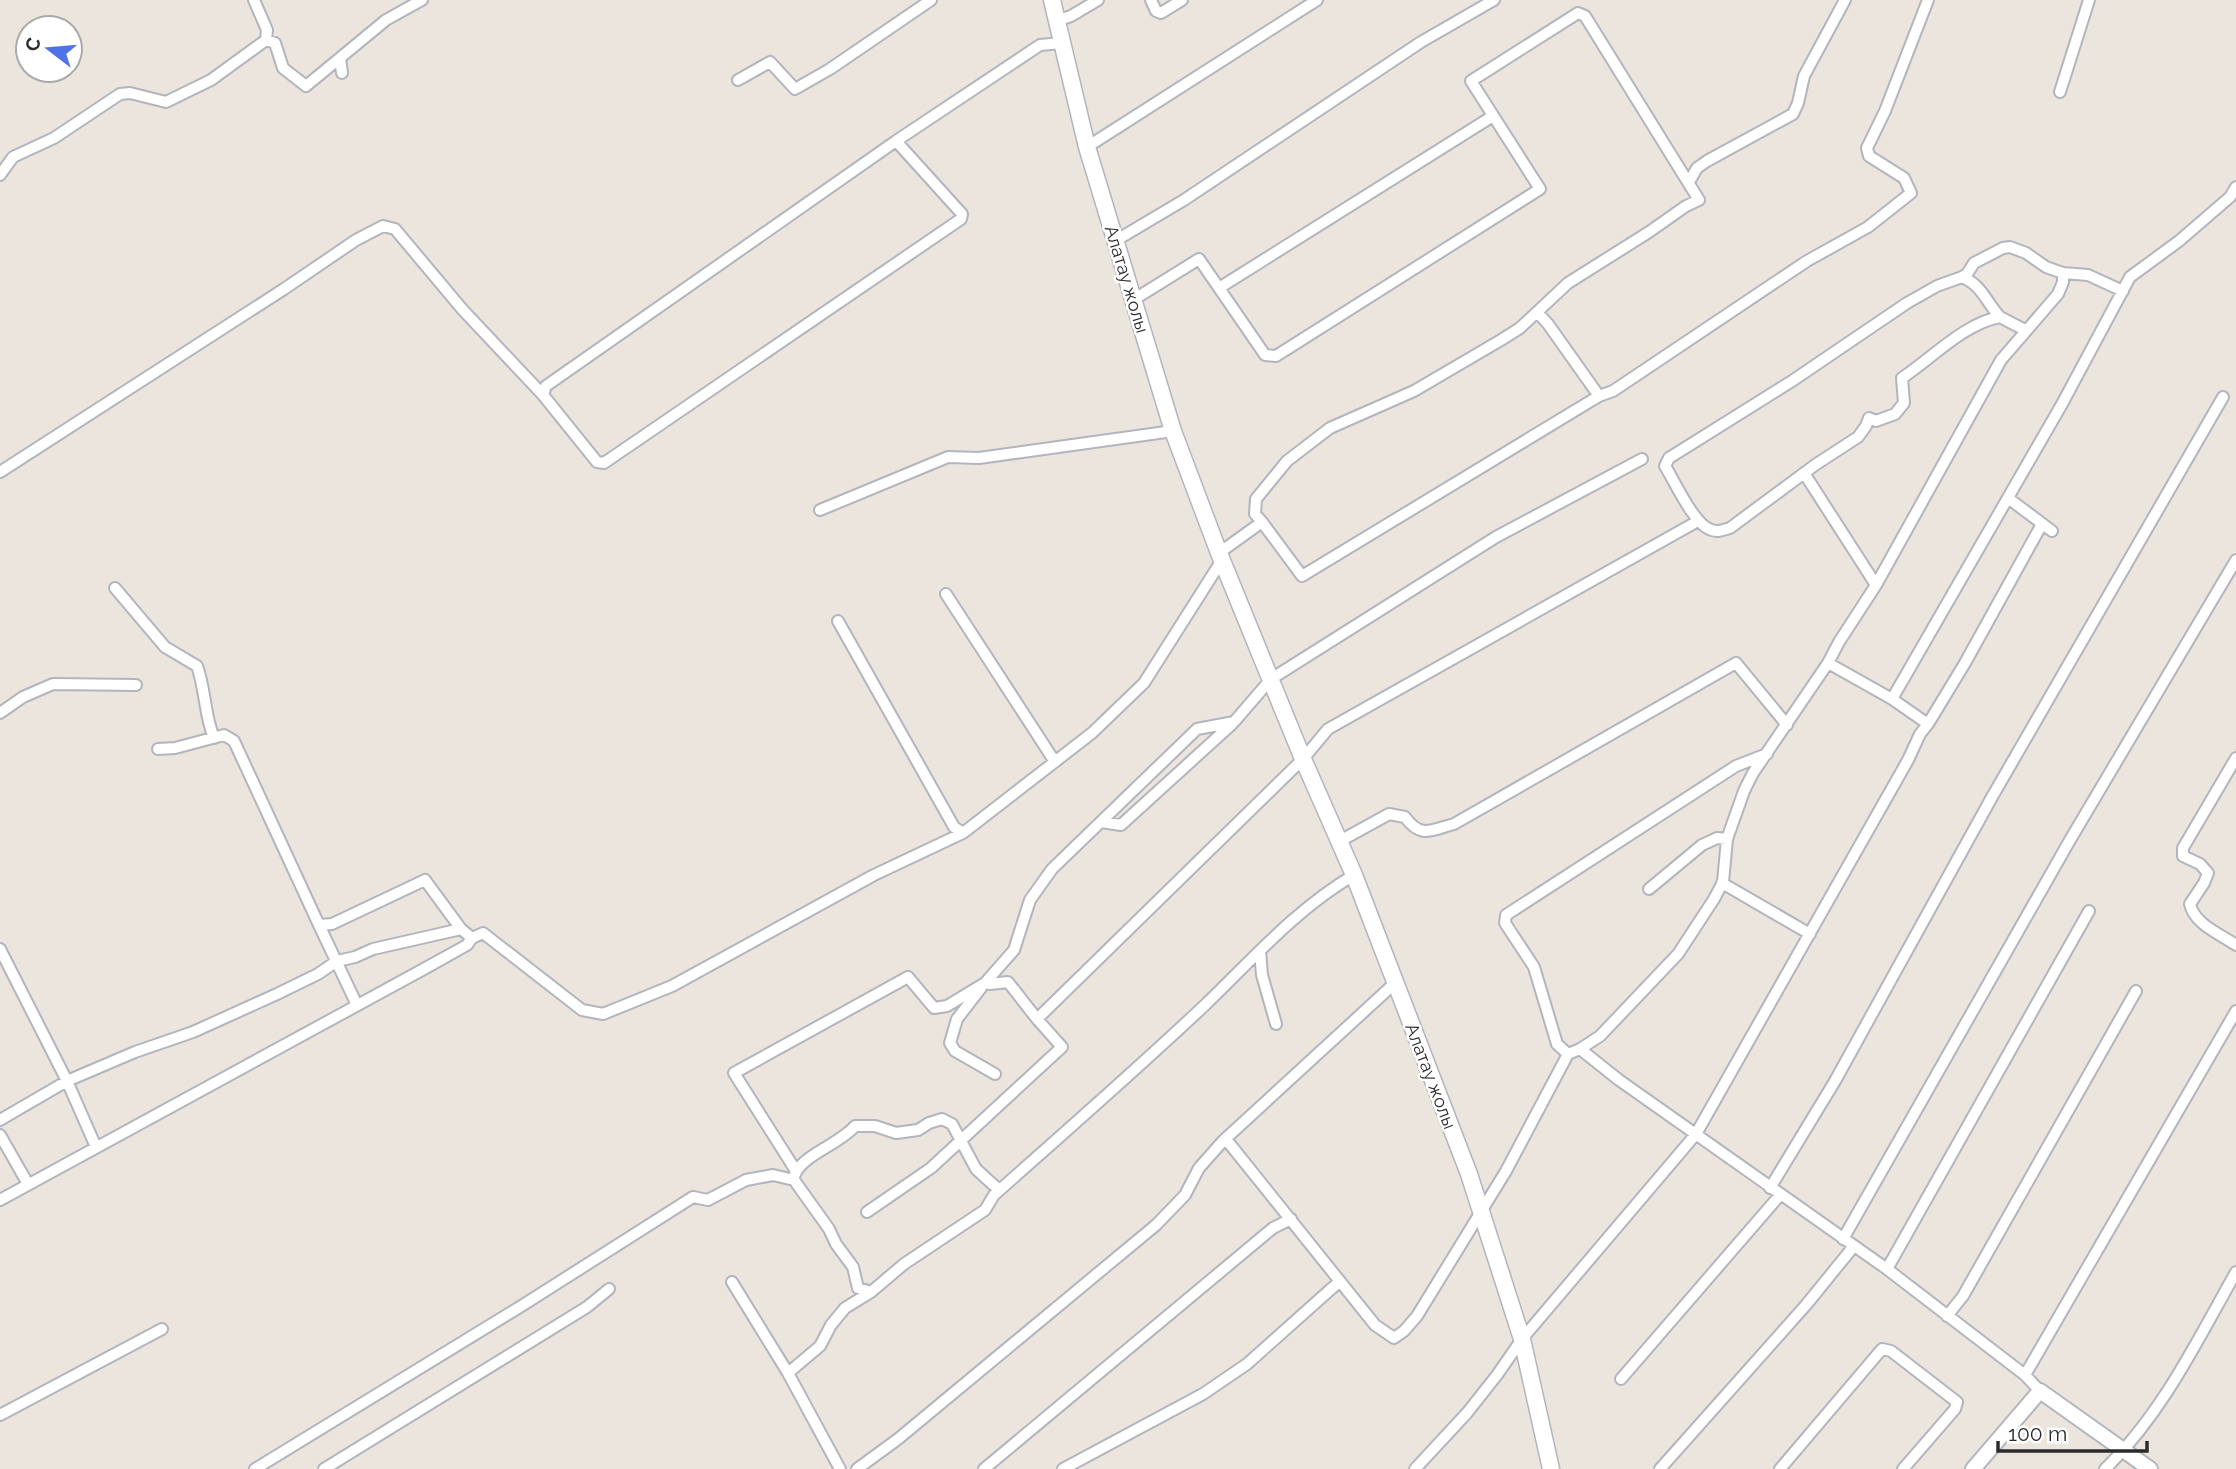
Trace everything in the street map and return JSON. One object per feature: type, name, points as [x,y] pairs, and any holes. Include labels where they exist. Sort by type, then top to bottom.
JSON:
[{"type":"main road","name":"Алатау жолы","points":[[1052,0],[1087,147],[1173,431],[1222,561],[1354,875],[1469,1174],[1522,1339],[1551,1469]]},
{"type":"street","points":[[0,175],[13,157],[54,138],[120,94],[130,93],[166,102],[211,80],[266,40],[267,30],[254,0]]},
{"type":"street","points":[[266,40],[275,43],[283,68],[306,86],[386,20],[422,0]]},
{"type":"street","points":[[738,80],[770,62],[795,89],[830,69],[931,0]]},
{"type":"street","points":[[1056,21],[1071,16],[1098,0]]},
{"type":"street","points":[[1151,0],[1156,11],[1161,13],[1182,0]]},
{"type":"street","points":[[1087,147],[1317,0]]},
{"type":"street","points":[[1115,241],[1184,200],[1421,42],[1494,0]]},
{"type":"street","points":[[1689,182],[1697,168],[1707,161],[1793,114],[1804,76],[1845,0]]},
{"type":"street","points":[[1133,300],[1199,260],[1265,355],[1276,356],[1541,190],[1471,81],[1578,13],[1585,16],[1689,182],[1699,200],[1568,283],[1520,328],[1413,391],[1330,428],[1287,461],[1256,499],[1255,514],[1303,576],[1599,396],[1613,391],[1807,261],[1868,227],[1911,193],[1904,178],[1869,156],[1867,148],[1885,111],[1928,0]]},
{"type":"street","points":[[2060,92],[2089,0]]},
{"type":"street","points":[[543,396],[546,386],[896,141],[1040,45],[1062,43]]},
{"type":"street","points":[[340,58],[342,74]]},
{"type":"street","points":[[1219,288],[1493,116]]},
{"type":"street","points":[[0,472],[356,240],[383,226],[395,229],[462,309],[543,396],[592,457],[597,462],[604,463],[957,223],[962,214],[896,141]]},
{"type":"street","points":[[1892,699],[2106,326],[2130,276],[2179,241],[2234,193]]},
{"type":"street","points":[[2000,317],[1987,319],[1902,378],[1904,402],[1895,414],[1876,421],[1869,418],[1858,437],[1730,528],[1717,532],[1707,529],[1698,521],[1665,466],[1669,458],[1792,381],[1907,303],[1937,286],[1962,277],[1974,263],[2003,248],[2010,247],[2026,253],[2046,267],[2063,273],[2088,275],[2123,291]]},
{"type":"street","points":[[1223,1141],[1229,1143],[1375,1325],[1394,1338],[1404,1331],[1417,1316],[1480,1215],[1568,1054],[1600,1036],[1678,954],[1722,883],[1727,839],[1744,792],[1876,585],[2001,360],[2057,293],[2063,282],[2063,273]]},
{"type":"street","points":[[1962,277],[1974,282],[2000,317],[2025,330]]},
{"type":"street","points":[[1537,312],[1599,396]]},
{"type":"street","points":[[1770,1188],[1835,1081],[1992,797],[2224,397]]},
{"type":"street","points":[[820,510],[948,457],[979,458],[1173,431]]},
{"type":"street","points":[[1101,822],[1121,825],[1274,686],[1496,537],[1642,459]]},
{"type":"street","points":[[1804,473],[1876,585]]},
{"type":"street","points":[[2008,498],[2052,531]]},
{"type":"street","points":[[1037,1019],[1303,759],[1328,729],[1698,521]]},
{"type":"street","points":[[0,1200],[467,945],[472,938],[483,933],[582,1010],[603,1014],[672,986],[874,875],[963,833],[1092,733],[1144,683],[1222,561],[1262,522]]},
{"type":"street","points":[[1415,1469],[1467,1413],[1522,1339],[1696,1134],[1908,760],[1920,734],[1965,663],[2042,523]]},
{"type":"street","points":[[1843,1239],[2076,830],[2236,560]]},
{"type":"street","points":[[115,588],[164,647],[197,666],[204,687],[207,721],[214,738]]},
{"type":"street","points":[[946,594],[1055,762]]},
{"type":"street","points":[[838,621],[954,827],[963,833]]},
{"type":"street","points":[[1340,841],[1389,814],[1405,817],[1413,828],[1425,832],[1454,824],[1736,663],[1787,725]]},
{"type":"street","points":[[1828,663],[1892,699],[1928,724]]},
{"type":"street","points":[[0,713],[23,697],[53,684],[136,685]]},
{"type":"street","points":[[995,1074],[955,1051],[950,1043],[957,1019],[1014,950],[1030,900],[1052,869],[1197,729],[1234,722]]},
{"type":"street","points":[[158,749],[175,748],[224,735],[234,741],[357,1005]]},
{"type":"street","points":[[1568,1054],[1557,1044],[1534,967],[1505,923],[1506,915],[1737,766],[1767,754]]},
{"type":"street","points":[[2236,758],[2183,848],[2183,856],[2200,864],[2208,873],[2190,904],[2192,913],[2236,944]]},
{"type":"street","points":[[1649,889],[1702,845],[1717,838],[1727,839]]},
{"type":"street","points":[[788,1373],[820,1346],[831,1325],[845,1308],[871,1292],[904,1264],[985,1210],[999,1190],[1114,1091],[1324,892],[1354,875]]},
{"type":"street","points":[[319,925],[332,924],[425,880],[461,929],[472,938]]},
{"type":"street","points":[[1722,883],[1810,934]]},
{"type":"street","points":[[1887,1269],[2089,911]]},
{"type":"street","points":[[0,1120],[67,1081],[135,1052],[193,1032],[246,1006],[277,995],[337,961],[373,949],[461,929]]},
{"type":"street","points":[[0,949],[67,1081],[96,1147]]},
{"type":"street","points":[[1260,951],[1262,975],[1276,1024]]},
{"type":"street","points":[[871,1292],[858,1289],[852,1267],[734,1073],[908,977],[934,1008],[947,1006],[985,982]]},
{"type":"street","points":[[867,1212],[931,1168],[1062,1047],[1008,982],[985,982]]},
{"type":"street","points":[[857,1469],[898,1439],[1156,1225],[1185,1195],[1199,1168],[1223,1141],[1395,983]]},
{"type":"street","points":[[1947,1316],[1969,1284],[2136,991]]},
{"type":"street","points":[[2025,1375],[2236,1010]]},
{"type":"street","points":[[1580,1049],[1770,1188],[1887,1269],[2025,1375],[2040,1391],[2150,1469]]},
{"type":"street","points":[[795,1176],[801,1162],[840,1141],[855,1126],[875,1126],[896,1133],[918,1130],[942,1119],[951,1124],[976,1169],[999,1190]]},
{"type":"street","points":[[0,1135],[28,1184]]},
{"type":"street","points":[[255,1469],[693,1197],[708,1200],[746,1180],[773,1175],[795,1176]]},
{"type":"street","points":[[1621,1379],[1780,1195]]},
{"type":"street","points":[[984,1469],[1273,1228],[1291,1219]]},
{"type":"street","points":[[1660,1469],[1806,1305],[1853,1247]]},
{"type":"street","points":[[2105,1469],[2124,1451],[2156,1411],[2236,1272]]},
{"type":"street","points":[[1063,1469],[1203,1394],[1247,1364],[1340,1281]]},
{"type":"street","points":[[732,1282],[788,1373],[840,1469]]},
{"type":"street","points":[[324,1469],[587,1307],[609,1289]]},
{"type":"street","points":[[0,1415],[162,1329]]},
{"type":"street","points":[[1780,1469],[1882,1349],[1891,1351],[1958,1402],[1955,1409],[1903,1469]]},
{"type":"street","points":[[1973,1469],[2040,1391]]}]
